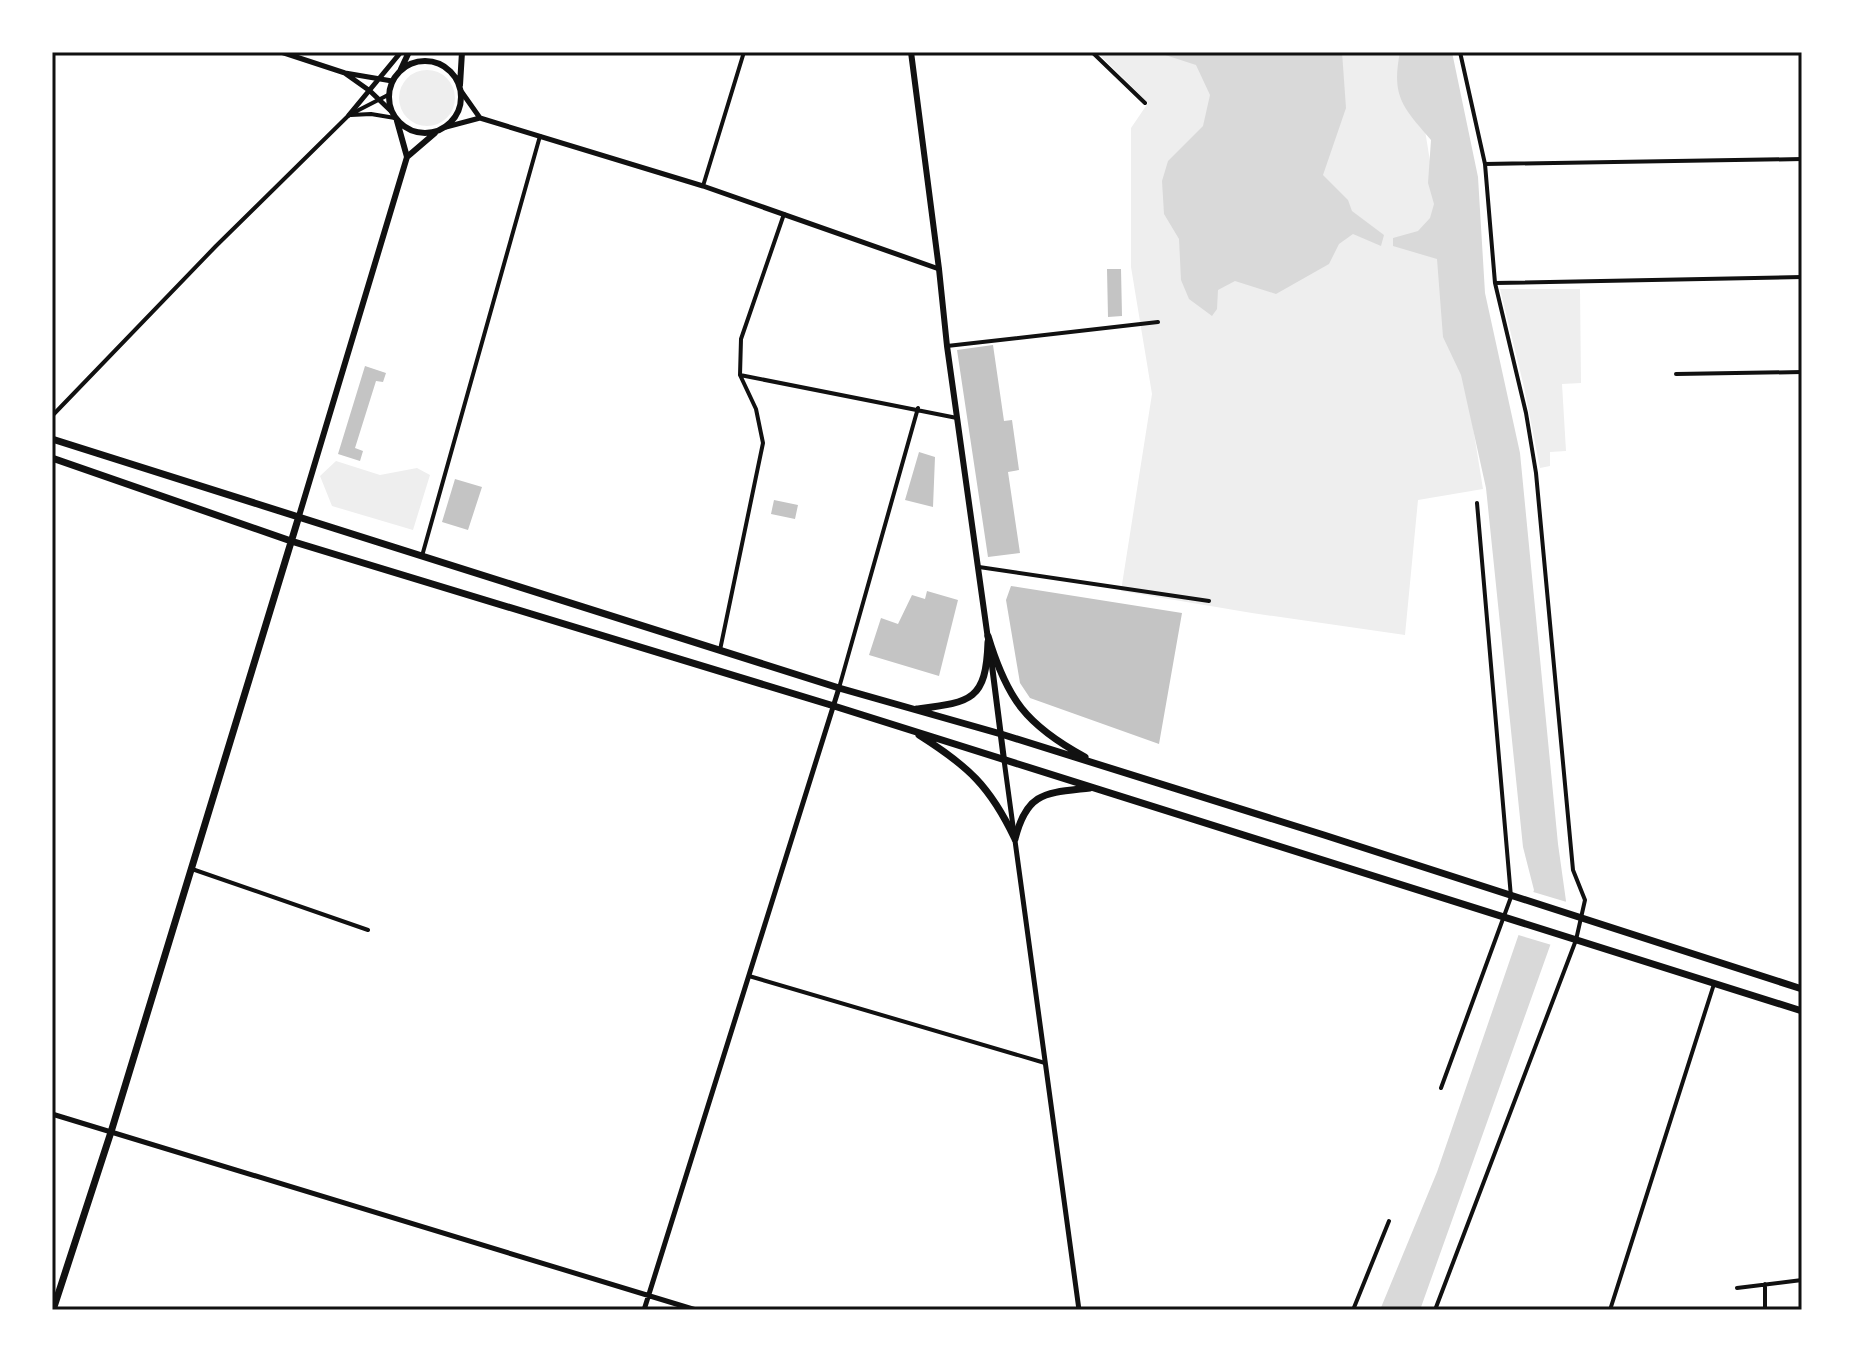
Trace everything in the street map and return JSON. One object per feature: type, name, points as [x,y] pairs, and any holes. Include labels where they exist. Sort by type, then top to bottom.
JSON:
[{"type":"highway","points":[[52,439],[839,688],[1001,734],[1802,989]]},
{"type":"highway","points":[[52,458],[291,541],[834,706],[1802,1011]]},
{"type":"highway","points":[[53,1310],[111,1132],[299,516]]},
{"type":"highway","points":[[912,710],[957,703],[978,689],[987,671],[988,636]]},
{"type":"highway","points":[[988,636],[999,673],[1022,709],[1045,734],[1099,765]]},
{"type":"highway","points":[[910,730],[967,768],[992,796],[1015,839]]},
{"type":"highway","points":[[1015,839],[1026,808],[1041,796],[1048,792],[1094,788]]},
{"type":"main road","points":[[407,157],[388,95],[392,81],[409,52]]},
{"type":"main road","points":[[299,516],[407,157],[446,127],[459,111],[462,52]]},
{"type":"main road","points":[[911,52],[947,346],[1004,760]]},
{"type":"main road","points":[[401,69],[412,63],[435,62],[454,75],[460,88]]},
{"type":"main road","points":[[395,117],[415,132],[437,131]]},
{"type":"street","points":[[281,52],[345,73],[392,81]]},
{"type":"street","points":[[52,416],[216,246],[349,115],[401,52]]},
{"type":"street","points":[[703,186],[744,52]]},
{"type":"street","points":[[1092,52],[1145,103]]},
{"type":"street","points":[[1435,1310],[1585,900],[1573,870],[1536,473],[1526,413],[1495,283],[1485,164],[1460,52]]},
{"type":"street","points":[[345,73],[370,91],[395,117]]},
{"type":"street","points":[[460,88],[480,118]]},
{"type":"street","points":[[349,115],[388,95]]},
{"type":"street","points":[[349,115],[395,117]]},
{"type":"street","points":[[446,127],[480,118],[703,186],[939,269]]},
{"type":"street","points":[[422,556],[540,136]]},
{"type":"street","points":[[1485,164],[1802,159]]},
{"type":"street","points":[[720,650],[763,443],[756,409],[740,375],[741,339],[784,214]]},
{"type":"street","points":[[1495,283],[1802,277]]},
{"type":"street","points":[[947,346],[1158,322]]},
{"type":"street","points":[[1676,374],[1802,372]]},
{"type":"street","points":[[740,375],[957,418]]},
{"type":"street","points":[[644,1310],[834,706],[918,408]]},
{"type":"street","points":[[1441,1088],[1511,897],[1477,503]]},
{"type":"street","points":[[979,567],[1209,601]]},
{"type":"street","points":[[1004,760],[1079,1310]]},
{"type":"street","points":[[192,869],[368,930]]},
{"type":"street","points":[[749,976],[1045,1063]]},
{"type":"street","points":[[1610,1310],[1714,984]]},
{"type":"street","points":[[52,1114],[696,1310]]},
{"type":"street","points":[[1353,1310],[1389,1221]]},
{"type":"street","points":[[1737,1288],[1802,1280]]},
{"type":"street","points":[[1765,1284],[1765,1310]]},
{"type":"shaded area","points":[[1097,52],[1430,52],[1413,56],[1483,489],[1418,500],[1405,635],[1121,591],[1152,394],[1131,267],[1131,128],[1148,103]]},
{"type":"shaded area","points":[[1156,52],[1342,52],[1346,108],[1323,175],[1348,200],[1352,211],[1384,235],[1381,246],[1353,234],[1339,244],[1329,264],[1276,294],[1235,281],[1218,290],[1217,309],[1212,316],[1189,299],[1181,280],[1179,239],[1164,214],[1162,181],[1168,161],[1203,126],[1210,95],[1196,65]]},
{"type":"shaded area","points":[[1400,52],[1452,52],[1478,177],[1485,293],[1520,453],[1566,901],[1420,1310],[1380,1310],[1437,1172],[1534,890],[1523,847],[1486,488],[1461,375],[1443,337],[1437,259],[1393,246],[1393,238],[1418,231],[1430,218],[1434,204],[1428,183],[1431,140],[1413,119],[1398,91]]},
{"type":"shaded area","points":[[427,70],[447,78],[455,98],[447,118],[427,126],[407,118],[399,98],[407,78]]},
{"type":"shaded area","points":[[1500,289],[1580,289],[1581,383],[1562,384],[1566,451],[1550,452],[1550,466],[1540,468]]},
{"type":"shaded area","points":[[336,461],[380,475],[417,468],[430,475],[413,530],[332,506],[320,476]]},
{"type":"pier","points":[[1530,891],[1570,903],[1555,946],[1515,934]]},
{"type":"building","points":[[1107,269],[1121,269],[1122,316],[1108,317]]},
{"type":"building","points":[[993,345],[1004,421],[1012,420],[1019,470],[1008,472],[1020,553],[988,557],[957,350]]},
{"type":"building","points":[[365,366],[386,373],[383,382],[376,381],[355,448],[363,451],[360,461],[338,454]]},
{"type":"building","points":[[919,452],[935,457],[933,507],[905,500]]},
{"type":"building","points":[[455,479],[482,487],[468,530],[442,522]]},
{"type":"building","points":[[774,500],[798,505],[795,519],[771,514]]},
{"type":"building","points":[[1011,586],[1182,613],[1159,744],[1030,698],[1020,683],[1006,600]]},
{"type":"building","points":[[927,591],[958,600],[939,676],[869,655],[881,618],[898,624],[912,595],[925,599]]}]
